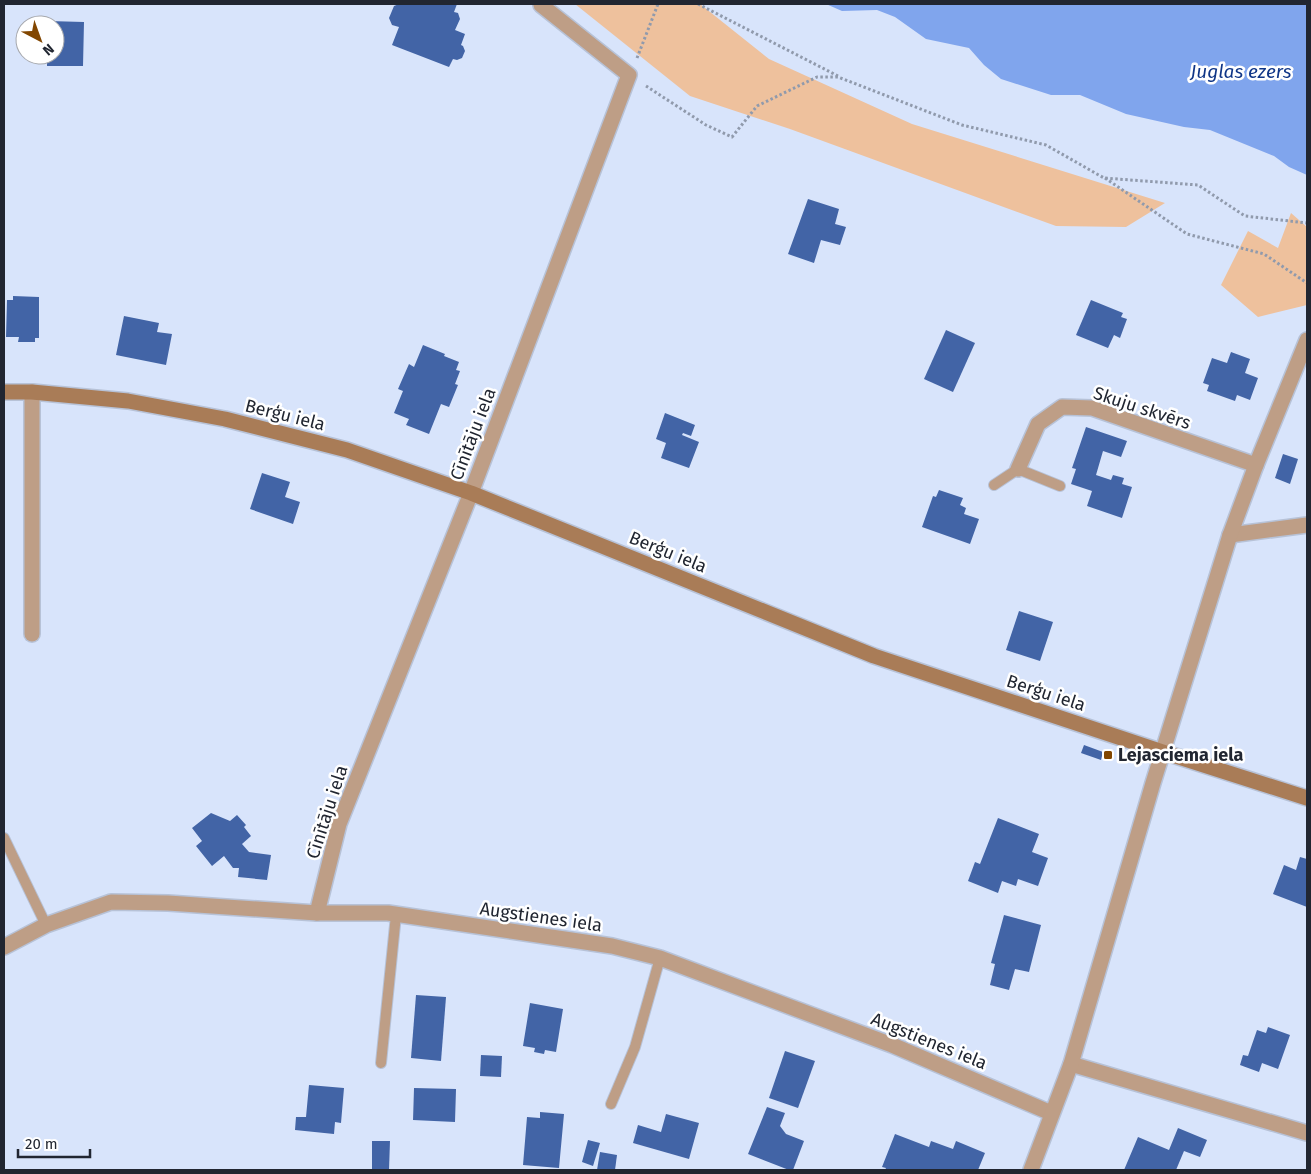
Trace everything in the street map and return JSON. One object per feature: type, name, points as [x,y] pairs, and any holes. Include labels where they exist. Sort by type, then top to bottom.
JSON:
[{"type":"street","points":[[541,4],[629,75]]},
{"type":"street","name":"Cīnītāju iela","points":[[318,913],[339,824],[471,493],[629,75]]},
{"type":"street","points":[[1031,1170],[1071,1064],[1163,752],[1230,535],[1256,465],[1307,340]]},
{"type":"street","name":"Berģu iela","points":[[4,392],[32,392],[128,401],[225,419],[347,450],[471,493],[874,656],[1307,798]]},
{"type":"street","points":[[32,392],[32,634]]},
{"type":"street","name":"Skuju skvērs","points":[[1018,469],[1038,424],[1062,406],[1092,408],[1256,465]]},
{"type":"street","points":[[1230,535],[1307,524]]},
{"type":"street","name":"Augstienes iela","points":[[4,947],[46,925],[111,902],[168,903],[318,913],[388,913],[612,946],[660,958],[892,1045],[1051,1113]]},
{"type":"street","points":[[1071,1064],[1307,1134]]},
{"type":"lane","points":[[994,485],[1018,469],[1060,486]]},
{"type":"lane","points":[[4,838],[46,925]]},
{"type":"lane","points":[[382,1063],[396,915]]},
{"type":"lane","points":[[611,1104],[636,1047],[660,958]]},
{"type":"path","points":[[645,38],[658,4]]},
{"type":"path","points":[[698,4],[838,77],[962,125],[1046,146],[1104,178],[1187,234],[1264,254],[1307,284]]},
{"type":"path","points":[[629,75],[706,125],[732,137],[756,106],[817,77],[838,77]]},
{"type":"path","points":[[1104,178],[1198,185],[1245,216],[1307,223]]},
{"type":"shaded area","points":[[575,4],[700,4],[769,59],[912,124],[1165,203],[1126,227],[1056,226],[790,129],[690,96]]},
{"type":"shaded area","points":[[1291,213],[1307,227],[1307,305],[1258,317],[1221,285],[1248,231],[1278,248]]},
{"type":"water","name":"Juglas ezers","points":[[826,4],[1307,4],[1307,175],[1289,167],[1274,156],[1210,130],[1184,127],[1126,114],[1080,95],[1051,95],[1001,79],[984,65],[969,48],[926,39],[895,17],[877,10],[842,11]]},
{"type":"building","points":[[399,4],[457,4],[454,12],[458,13],[460,19],[455,30],[465,34],[461,45],[465,51],[462,58],[453,59],[449,67],[392,45],[399,27],[392,25],[389,18],[394,6]]},
{"type":"building","points":[[65,21],[84,22],[83,66],[47,66],[65,65]]},
{"type":"building","points":[[808,199],[839,209],[835,224],[846,227],[840,245],[821,240],[814,263],[788,254]]},
{"type":"building","points":[[13,296],[39,297],[39,338],[35,338],[35,342],[18,342],[19,337],[6,337],[7,300],[13,300]]},
{"type":"building","points":[[1091,300],[1123,313],[1121,317],[1127,319],[1120,338],[1114,335],[1108,348],[1076,335]]},
{"type":"building","points":[[124,316],[159,323],[157,332],[172,334],[166,365],[116,355]]},
{"type":"building","points":[[946,330],[975,343],[953,392],[924,379]]},
{"type":"building","points":[[423,345],[459,362],[456,370],[460,371],[455,384],[458,385],[449,407],[441,404],[429,434],[406,425],[409,419],[394,413],[403,391],[398,389],[409,364],[414,367]]},
{"type":"building","points":[[1231,352],[1250,359],[1245,373],[1258,378],[1250,400],[1237,395],[1235,401],[1207,391],[1209,385],[1203,383],[1212,358],[1227,363]]},
{"type":"building","points":[[665,413],[695,425],[691,436],[683,433],[682,435],[699,442],[689,468],[661,458],[666,443],[656,439]]},
{"type":"building","points":[[1086,427],[1127,441],[1121,457],[1103,451],[1096,475],[1111,480],[1113,475],[1124,478],[1122,484],[1132,487],[1122,518],[1087,506],[1092,491],[1071,484],[1076,469],[1072,468]]},
{"type":"building","points":[[1283,454],[1298,459],[1290,484],[1275,478]]},
{"type":"building","points":[[262,473],[290,482],[285,497],[300,502],[293,524],[250,509]]},
{"type":"building","points":[[939,490],[963,498],[960,505],[966,508],[964,514],[979,519],[970,544],[922,527],[933,496],[936,497]]},
{"type":"building","points":[[1019,611],[1053,622],[1040,661],[1006,650]]},
{"type":"building","points":[[1084,745],[1103,752],[1101,760],[1081,753]]},
{"type":"building","points":[[211,813],[230,821],[237,815],[246,825],[244,827],[251,836],[242,844],[249,852],[271,855],[267,880],[238,877],[239,868],[233,868],[224,856],[212,866],[196,846],[202,841],[192,828]]},
{"type":"building","points":[[998,818],[1039,834],[1032,852],[1048,858],[1038,886],[1018,879],[1016,886],[1002,881],[998,893],[968,881],[975,862],[980,864]]},
{"type":"building","points":[[1300,857],[1307,859],[1307,907],[1273,894],[1284,865],[1296,870]]},
{"type":"building","points":[[1004,915],[1041,925],[1029,972],[1015,969],[1009,990],[990,985],[995,964],[991,963]]},
{"type":"building","points":[[416,995],[446,997],[441,1061],[411,1058]]},
{"type":"building","points":[[530,1003],[563,1009],[556,1052],[545,1050],[544,1054],[534,1052],[535,1048],[523,1046]]},
{"type":"building","points":[[1268,1027],[1290,1035],[1278,1069],[1262,1063],[1259,1072],[1240,1065],[1243,1055],[1248,1056],[1257,1030],[1266,1033]]},
{"type":"building","points":[[785,1051],[815,1061],[798,1108],[769,1098]]},
{"type":"building","points":[[481,1055],[502,1056],[501,1077],[480,1076]]},
{"type":"building","points":[[309,1085],[344,1088],[341,1123],[335,1122],[334,1134],[295,1130],[296,1117],[306,1117]]},
{"type":"building","points":[[414,1088],[456,1089],[455,1122],[413,1120]]},
{"type":"building","points":[[767,1107],[785,1113],[780,1126],[786,1134],[804,1141],[793,1170],[748,1154]]},
{"type":"building","points":[[540,1112],[564,1114],[559,1168],[523,1165],[527,1117],[540,1118]]},
{"type":"building","points":[[666,1114],[699,1123],[689,1159],[633,1143],[638,1125],[661,1132]]},
{"type":"building","points":[[1178,1128],[1207,1140],[1200,1157],[1184,1151],[1176,1170],[1124,1170],[1138,1137],[1169,1150]]},
{"type":"building","points":[[895,1134],[929,1147],[931,1141],[953,1149],[956,1141],[985,1153],[978,1170],[885,1170],[886,1168],[882,1167]]},
{"type":"building","points":[[588,1140],[600,1143],[593,1166],[582,1162]]},
{"type":"building","points":[[372,1141],[390,1141],[389,1170],[372,1170]]},
{"type":"building","points":[[600,1152],[617,1155],[615,1170],[597,1170]]},
{"type":"place","name":"Lejasciema iela","points":[[1108,755]]}]
